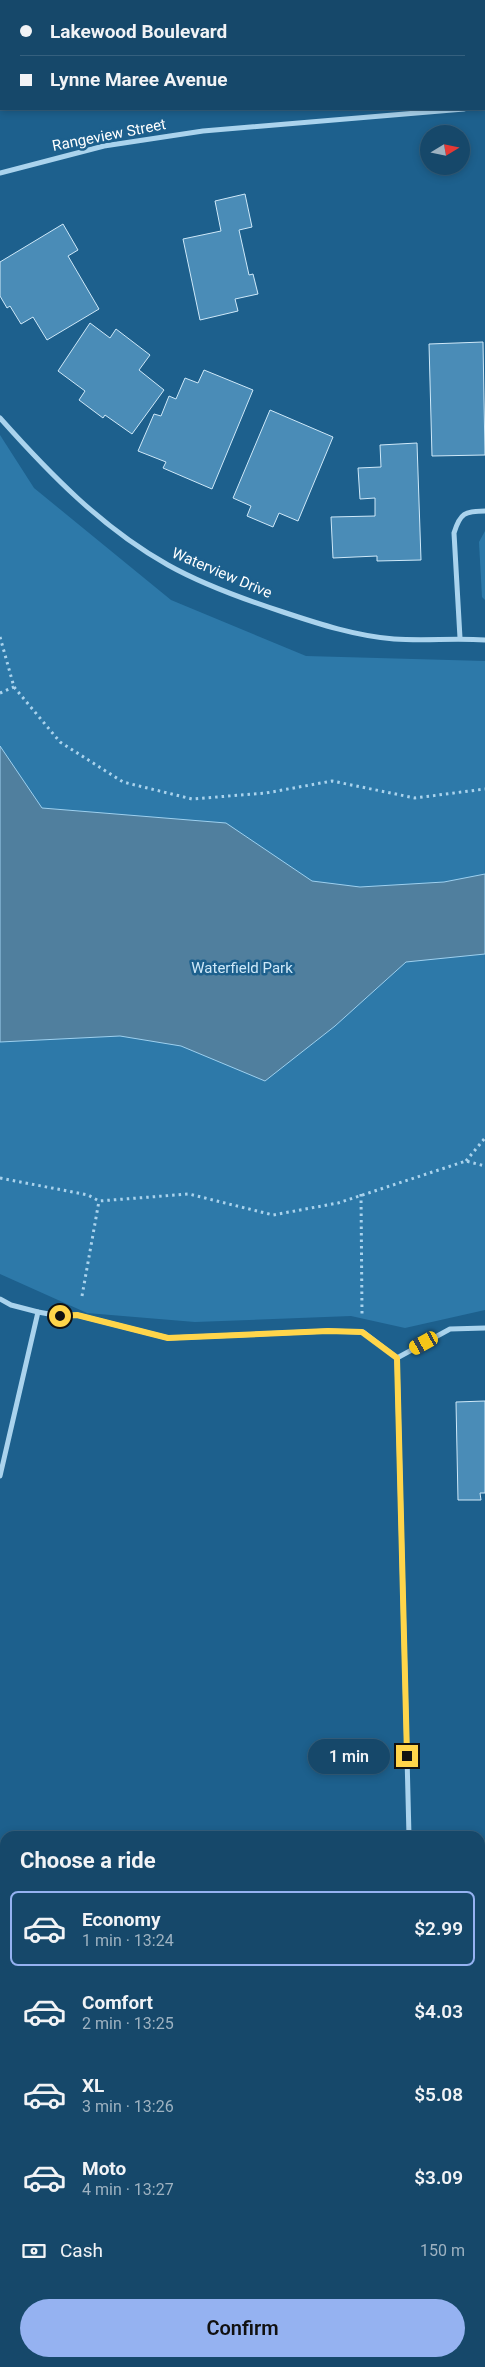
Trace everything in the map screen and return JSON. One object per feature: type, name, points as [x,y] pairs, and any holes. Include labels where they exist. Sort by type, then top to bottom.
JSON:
[{"type":"street","points":[[354,110],[354,117]]},
{"type":"street","name":"Rangeview Street","points":[[0,173],[45,160],[131,142],[203,130],[450,110]]},
{"type":"street","name":"Waterview Drive","points":[[0,418],[46,470],[106,523],[168,565],[248,600],[332,629],[394,639],[460,638],[485,640]]},
{"type":"street","points":[[460,638],[454,533],[458,519],[469,511],[485,510]]},
{"type":"street","points":[[0,1299],[11,1305],[38,1312],[60,1316],[77,1315],[168,1338],[328,1331],[362,1332],[397,1358]]},
{"type":"street","points":[[0,1476],[38,1312]]},
{"type":"street","points":[[397,1358],[450,1329],[485,1328]]},
{"type":"street","points":[[397,1358],[409,1831]]},
{"type":"path","points":[[0,637],[14,688],[60,742],[123,782],[192,799],[266,793],[332,781],[415,798],[485,789]]},
{"type":"path","points":[[0,693],[14,688]]},
{"type":"path","points":[[466,1161],[485,1138]]},
{"type":"path","points":[[0,1178],[88,1195],[99,1201],[189,1194],[272,1215],[338,1204],[361,1194],[466,1161],[485,1166]]},
{"type":"path","points":[[361,1194],[362,1332]]},
{"type":"path","points":[[80,1305],[99,1201]]},
{"type":"green space","name":"Waterfield Park","points":[[0,435],[34,488],[171,600],[306,656],[485,661],[485,1310],[405,1328],[351,1316],[195,1322],[87,1313],[0,1274]]},
{"type":"green space","points":[[485,531],[485,600],[482,597],[479,542]]},
{"type":"shaded area","points":[[0,746],[42,808],[226,823],[312,881],[360,887],[444,882],[485,874],[485,954],[406,962],[335,1026],[265,1081],[181,1046],[120,1036],[0,1042]]},
{"type":"building","points":[[245,194],[252,227],[239,230],[249,275],[253,274],[258,294],[235,299],[238,311],[200,320],[183,239],[221,231],[215,201]]},
{"type":"building","points":[[63,224],[78,250],[68,256],[99,309],[47,340],[33,317],[21,324],[10,306],[7,308],[0,296],[0,262]]},
{"type":"building","points":[[90,323],[110,338],[116,329],[150,355],[139,370],[164,390],[132,434],[105,415],[103,418],[79,400],[85,391],[58,371]]},
{"type":"building","points":[[483,342],[485,455],[432,456],[429,344]]},
{"type":"building","points":[[204,370],[253,390],[212,489],[163,468],[166,462],[138,451],[154,414],[161,416],[169,396],[176,399],[185,378],[198,383]]},
{"type":"building","points":[[270,410],[333,437],[298,521],[279,513],[273,527],[247,516],[251,506],[233,498]]},
{"type":"building","points":[[417,443],[421,560],[377,561],[377,556],[333,558],[331,517],[375,516],[375,498],[360,499],[358,468],[381,467],[380,445]]},
{"type":"building","points":[[485,1401],[485,1493],[480,1493],[481,1500],[458,1500],[456,1402]]},
{"type":"route","points":[[60,1316],[77,1315],[168,1338],[328,1331],[362,1332],[397,1358],[407,1756]]}]
